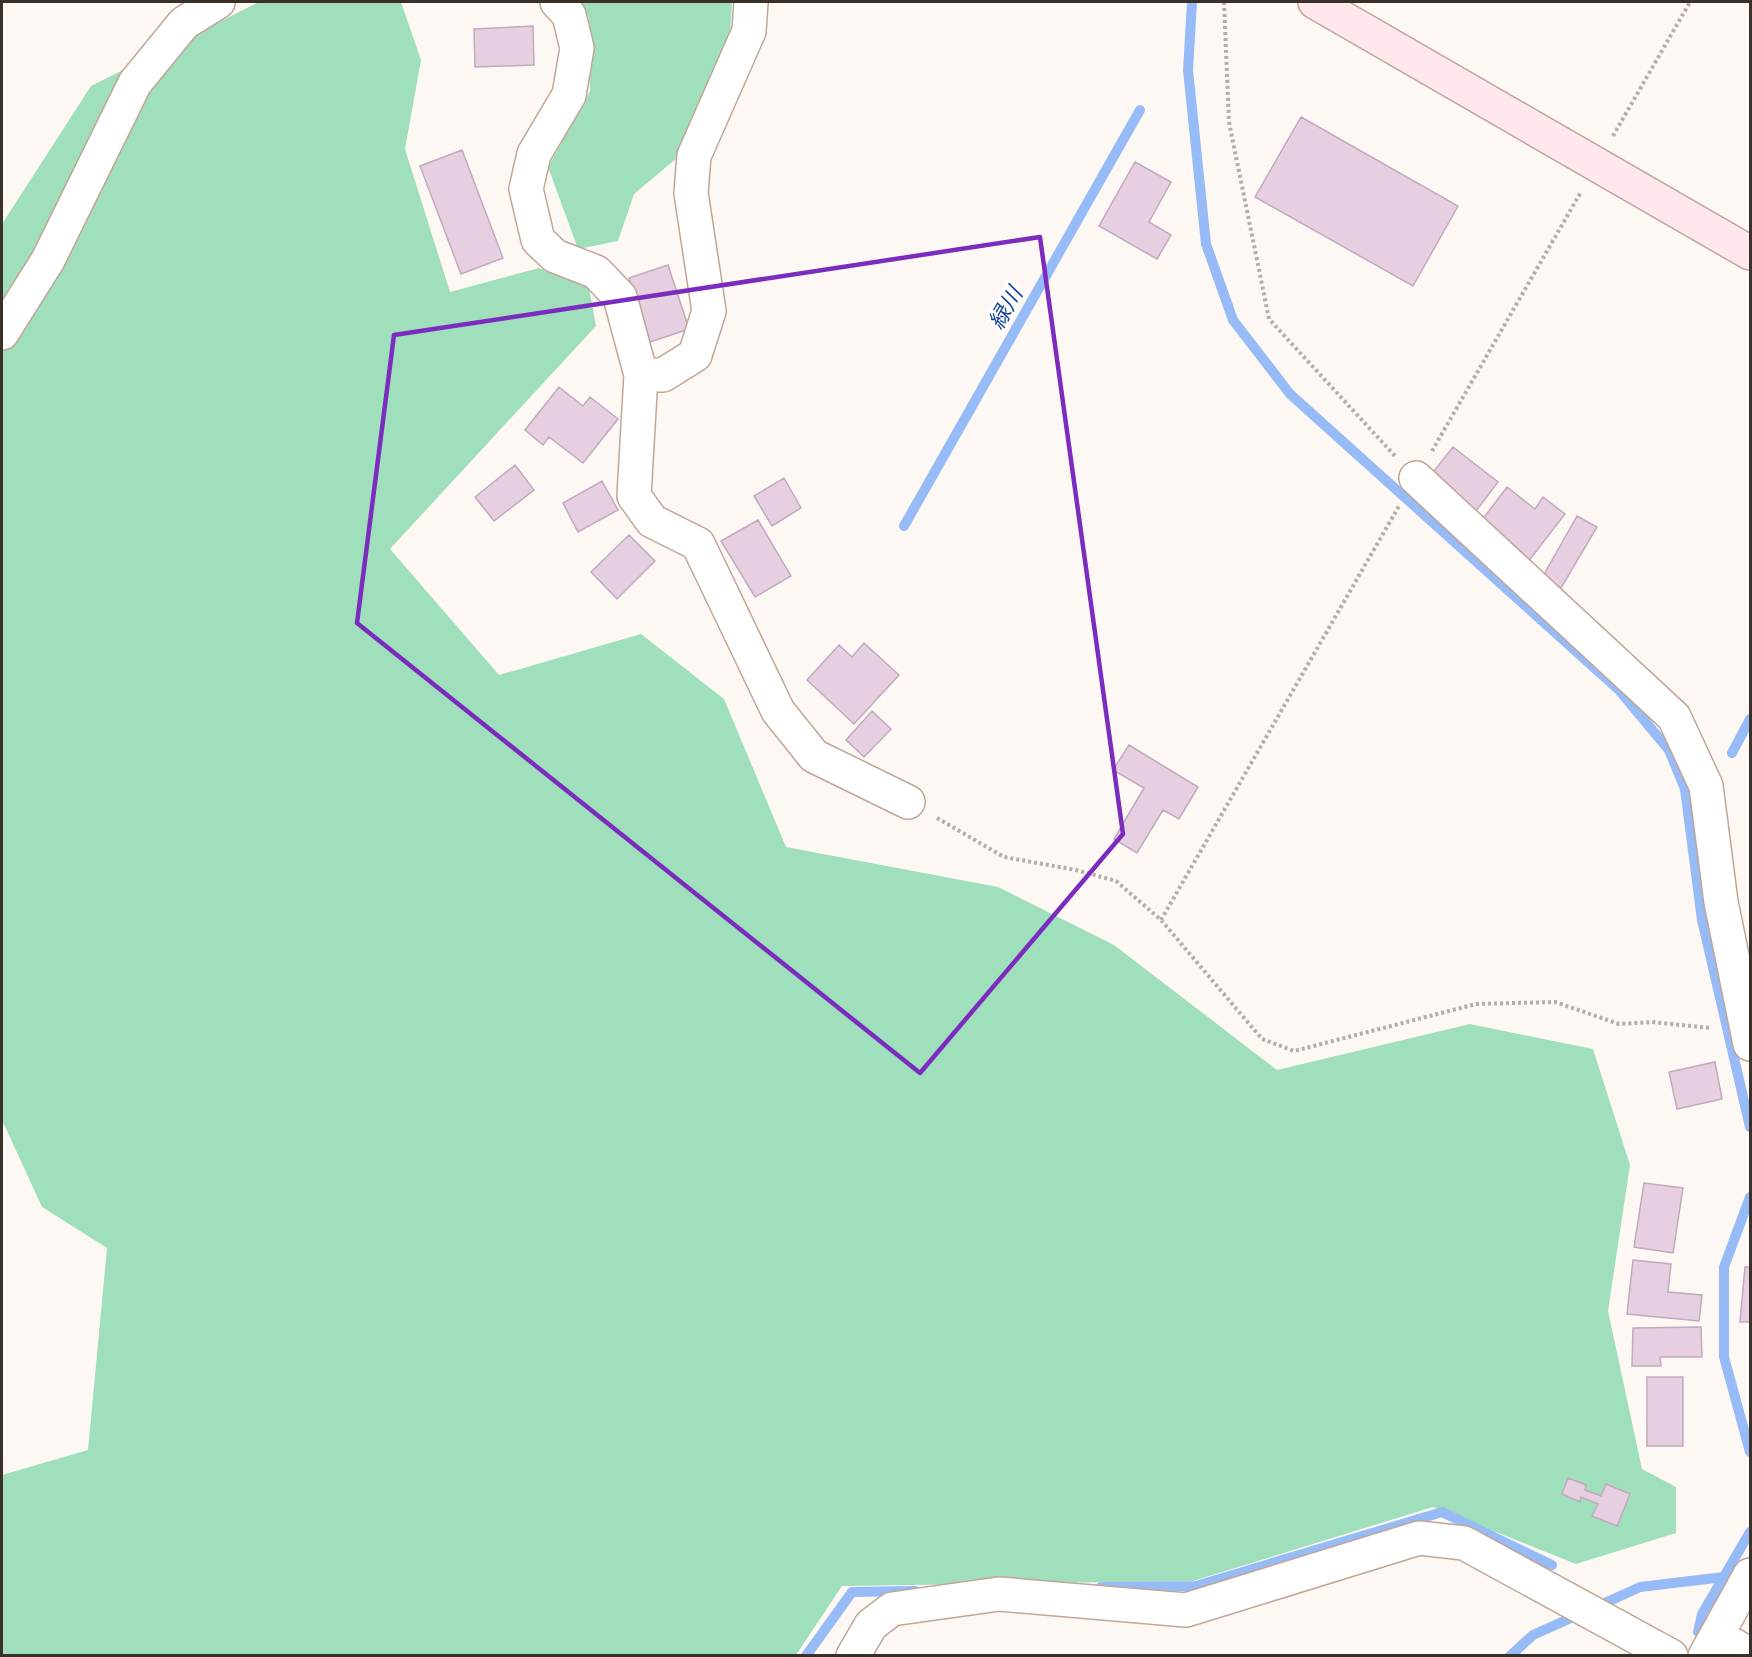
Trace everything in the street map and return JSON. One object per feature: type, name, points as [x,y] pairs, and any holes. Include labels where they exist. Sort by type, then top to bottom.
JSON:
[{"type":"street","points":[[2,333],[48,260],[135,83],[175,12],[218,2]]},
{"type":"street","points":[[557,2],[569,15],[577,48],[569,94],[534,154],[526,189],[538,240],[555,256],[596,272],[620,297],[641,375],[634,496],[652,521],[698,544],[778,711],[814,756],[908,802]]},
{"type":"street","points":[[641,375],[663,375],[695,355],[709,310],[691,193],[694,156],[749,31],[751,2]]},
{"type":"street","points":[[1315,2],[1750,253]]},
{"type":"street","points":[[1416,478],[1674,717],[1706,786],[1721,902],[1750,1044]]},
{"type":"street","points":[[853,1656],[871,1625],[892,1609],[999,1594],[1186,1610],[1419,1538],[1464,1543],[1671,1656]]},
{"type":"street","points":[[1750,1575],[1711,1645],[1750,1655]]},
{"type":"path","points":[[1224,2],[1228,122],[1269,319],[1416,478],[1690,2]]},
{"type":"path","points":[[1161,920],[1395,514]]},
{"type":"path","points":[[908,802],[1004,857],[1076,870],[1116,881],[1161,920],[1262,1039],[1294,1051],[1476,1004],[1556,1002],[1620,1024],[1652,1022],[1711,1028]]},
{"type":"highlighted area","points":[[1040,237],[1123,834],[920,1073],[357,623],[394,335]]},
{"type":"green space","points":[[259,2],[401,2],[421,60],[405,149],[450,292],[539,268],[589,288],[596,326],[390,549],[499,675],[641,634],[724,699],[786,847],[998,887],[1114,945],[1277,1070],[1470,1024],[1593,1049],[1630,1165],[1608,1311],[1642,1469],[1676,1487],[1676,1533],[1576,1564],[1433,1507],[1193,1581],[842,1586],[796,1655],[2,1655],[2,1475],[88,1450],[107,1248],[42,1207],[2,1120],[2,224],[91,86]]},
{"type":"green space","points":[[580,2],[732,2],[730,36],[684,152],[634,194],[618,241],[578,249],[548,167],[590,91],[589,18]]},
{"type":"building","points":[[533,26],[534,65],[475,67],[474,29]]},
{"type":"building","points":[[1301,117],[1458,206],[1413,286],[1255,197]]},
{"type":"building","points":[[462,150],[503,258],[461,274],[420,166]]},
{"type":"building","points":[[1135,162],[1171,182],[1149,222],[1171,235],[1157,259],[1099,226]]},
{"type":"building","points":[[668,265],[689,329],[650,342],[629,278]]},
{"type":"building","points":[[559,387],[583,406],[590,397],[618,419],[583,463],[549,437],[543,445],[525,430]]},
{"type":"building","points":[[1453,447],[1498,482],[1476,511],[1430,476]]},
{"type":"building","points":[[515,465],[534,490],[494,521],[475,497]]},
{"type":"building","points":[[784,478],[801,508],[772,526],[754,496]]},
{"type":"building","points":[[602,481],[618,510],[578,532],[563,503]]},
{"type":"building","points":[[1507,487],[1535,509],[1543,497],[1565,514],[1528,562],[1479,524]]},
{"type":"building","points":[[1577,516],[1597,527],[1561,588],[1542,578]]},
{"type":"building","points":[[758,520],[791,576],[755,597],[721,541]]},
{"type":"building","points":[[629,535],[655,561],[617,599],[591,572]]},
{"type":"building","points":[[864,643],[899,675],[854,724],[807,680],[839,645],[852,657]]},
{"type":"building","points":[[872,711],[891,729],[864,757],[846,740]]},
{"type":"building","points":[[1129,745],[1198,787],[1179,819],[1163,810],[1137,853],[1114,839],[1144,788],[1113,770]]},
{"type":"building","points":[[1715,1062],[1722,1099],[1677,1109],[1669,1072]]},
{"type":"building","points":[[1644,1183],[1683,1188],[1673,1253],[1634,1247]]},
{"type":"building","points":[[1633,1260],[1671,1264],[1668,1292],[1702,1295],[1699,1321],[1627,1314]]},
{"type":"building","points":[[1745,1267],[1750,1267],[1750,1322],[1740,1322]]},
{"type":"building","points":[[1701,1327],[1702,1357],[1660,1357],[1661,1366],[1632,1366],[1633,1328]]},
{"type":"building","points":[[1647,1377],[1683,1377],[1683,1446],[1647,1446]]},
{"type":"building","points":[[1568,1478],[1586,1485],[1585,1490],[1601,1496],[1606,1484],[1630,1494],[1617,1526],[1592,1516],[1598,1504],[1581,1497],[1580,1502],[1562,1494]]},
{"type":"waterway","points":[[1192,2],[1188,70],[1206,244],[1233,320],[1290,394],[1619,690],[1669,750],[1685,789],[1702,920],[1750,1127]]},
{"type":"waterway","name":"緑川","points":[[904,526],[1140,110]]},
{"type":"waterway","points":[[1732,753],[1750,719]]},
{"type":"waterway","points":[[1750,1197],[1724,1267],[1724,1357],[1750,1452]]},
{"type":"waterway","points":[[1101,1587],[1196,1586],[1442,1512],[1552,1565]]},
{"type":"waterway","points":[[1707,1645],[1698,1632],[1702,1614],[1750,1532]]},
{"type":"waterway","points":[[1596,1607],[1640,1587],[1724,1577]]},
{"type":"waterway","points":[[806,1656],[852,1592],[915,1591]]},
{"type":"waterway","points":[[1510,1656],[1533,1635],[1582,1613]]}]
